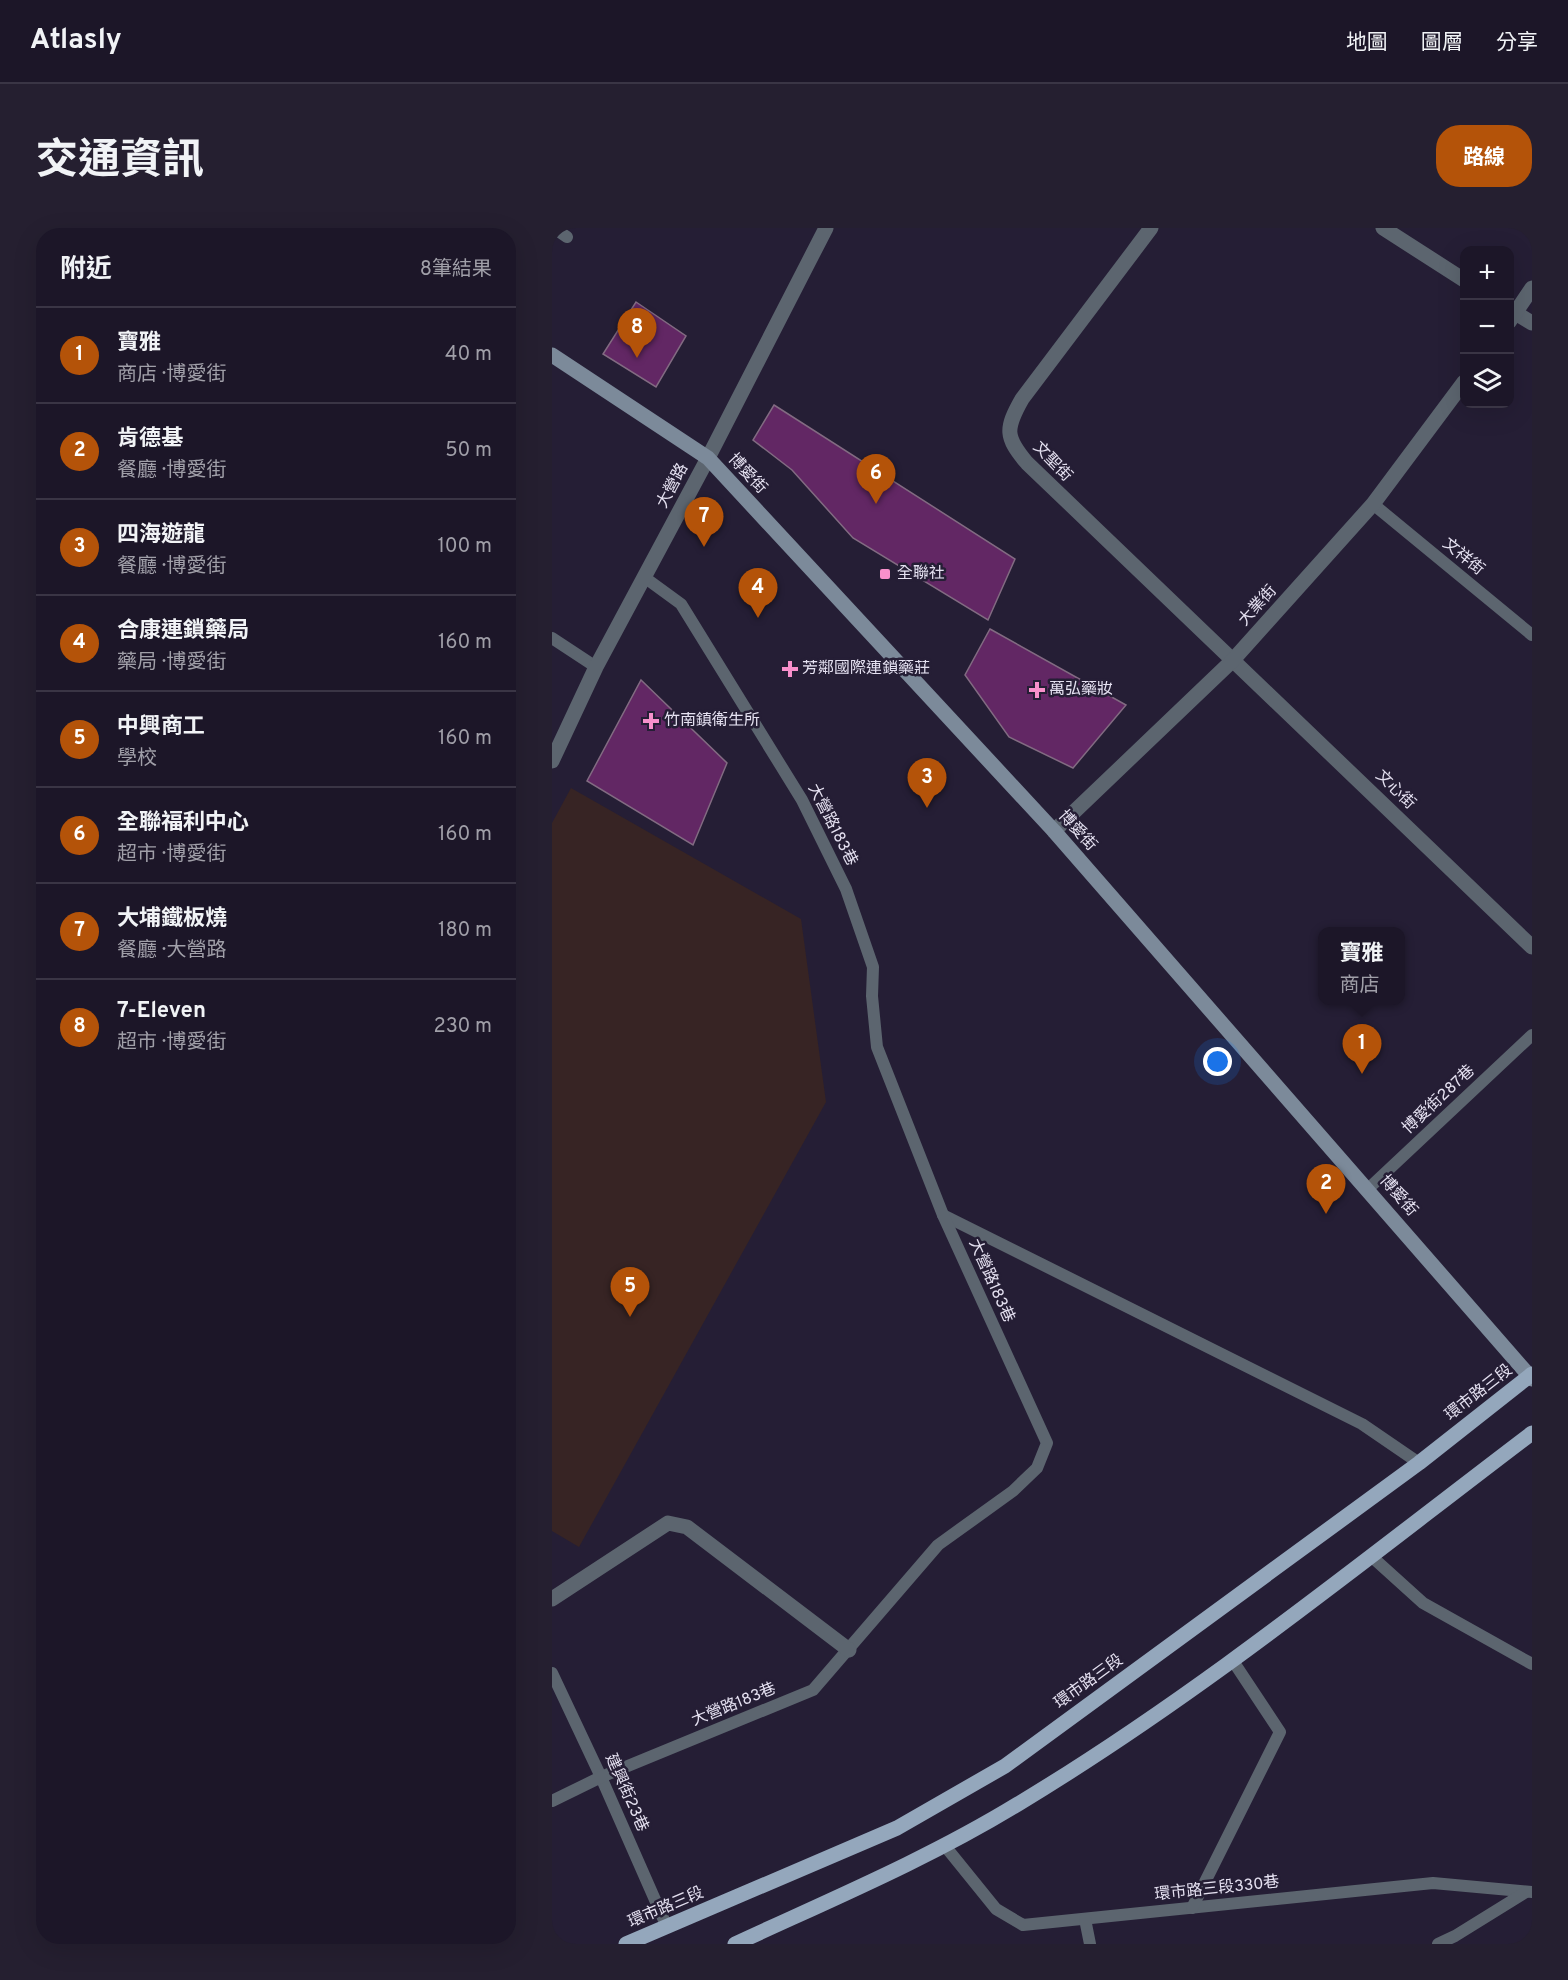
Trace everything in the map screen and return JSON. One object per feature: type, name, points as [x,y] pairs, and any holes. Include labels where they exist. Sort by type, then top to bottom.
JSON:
[{"type":"main road","name":"環市路三段","points":[[626,1944],[897,1828],[1005,1766],[1419,1463],[1531,1376]]},
{"type":"main road","points":[[735,1944],[945,1846],[1153,1719],[1233,1661],[1532,1433]]},
{"type":"street","name":"大營路","points":[[552,761],[596,667],[708,458],[826,228]]},
{"type":"street","name":"文聖街","points":[[1151,228],[1022,399],[1012,417],[1008,433],[1013,446],[1027,464],[1233,660]]},
{"type":"street","points":[[1383,228],[1460,277]]},
{"type":"street","points":[[1514,311],[1532,288]]},
{"type":"street","points":[[1514,315],[1532,323]]},
{"type":"street","name":"博愛街","points":[[552,355],[708,458],[1054,831],[1531,1376]]},
{"type":"street","name":"大業街","points":[[1054,831],[1233,660],[1373,504],[1460,387]]},
{"type":"street","name":"文心街","points":[[1233,660],[1532,947]]},
{"type":"street","points":[[552,1599],[668,1523],[687,1527],[849,1650]]},
{"type":"lane","points":[[554,228],[567,237]]},
{"type":"lane","name":"文祥街","points":[[1373,504],[1532,635]]},
{"type":"lane","name":"大營路183巷","points":[[552,1801],[601,1777],[813,1690],[938,1545],[1013,1491],[1037,1468],[1047,1443],[943,1215],[877,1047],[872,996],[873,968],[846,889],[802,800],[681,604],[644,577]]},
{"type":"lane","points":[[552,638],[596,667]]},
{"type":"lane","name":"博愛街287巷","points":[[1368,1190],[1532,1035]]},
{"type":"lane","points":[[943,1215],[1362,1424],[1419,1463]]},
{"type":"lane","points":[[1371,1556],[1423,1603],[1532,1664]]},
{"type":"lane","points":[[1192,1908],[1280,1732],[1233,1661]]},
{"type":"lane","name":"建興街23巷","points":[[552,1673],[667,1927]]},
{"type":"lane","name":"環市路三段330巷","points":[[945,1846],[996,1909],[1023,1925],[1433,1883],[1529,1892]]},
{"type":"lane","points":[[1438,1944],[1529,1892]]},
{"type":"lane","points":[[1085,1919],[1090,1944]]},
{"type":"shaded area","points":[[571,788],[801,919],[826,1102],[579,1547],[552,1531],[552,823]]},
{"type":"building","points":[[636,302],[686,336],[656,387],[603,354]]},
{"type":"building","points":[[774,405],[1015,559],[988,620],[853,538],[792,470],[753,440]]},
{"type":"building","name":"萬弘藥妝","points":[[990,629],[1126,705],[1073,768],[1009,737],[965,675]]},
{"type":"building","name":"竹南鎮衛生所","points":[[641,680],[727,763],[693,845],[587,781]]},
{"type":"place","name":"7-Eleven","points":[[637,358]]},
{"type":"place","name":"全聯福利中心","points":[[876,504]]},
{"type":"place","name":"大埔鐵板燒","points":[[704,547]]},
{"type":"place","name":"全聯社","points":[[885,574]]},
{"type":"place","name":"合康連鎖藥局","points":[[758,618]]},
{"type":"place","name":"芳鄰國際連鎖藥莊","points":[[790,669]]},
{"type":"place","name":"萬弘藥妝","points":[[1037,690]]},
{"type":"place","name":"竹南鎮衛生所","points":[[651,721]]},
{"type":"place","name":"四海遊龍","points":[[927,808]]},
{"type":"place","name":"寶雅","points":[[1362,1074]]},
{"type":"place","name":"肯德基","points":[[1326,1214]]},
{"type":"place","name":"中興商工","points":[[630,1317]]}]
